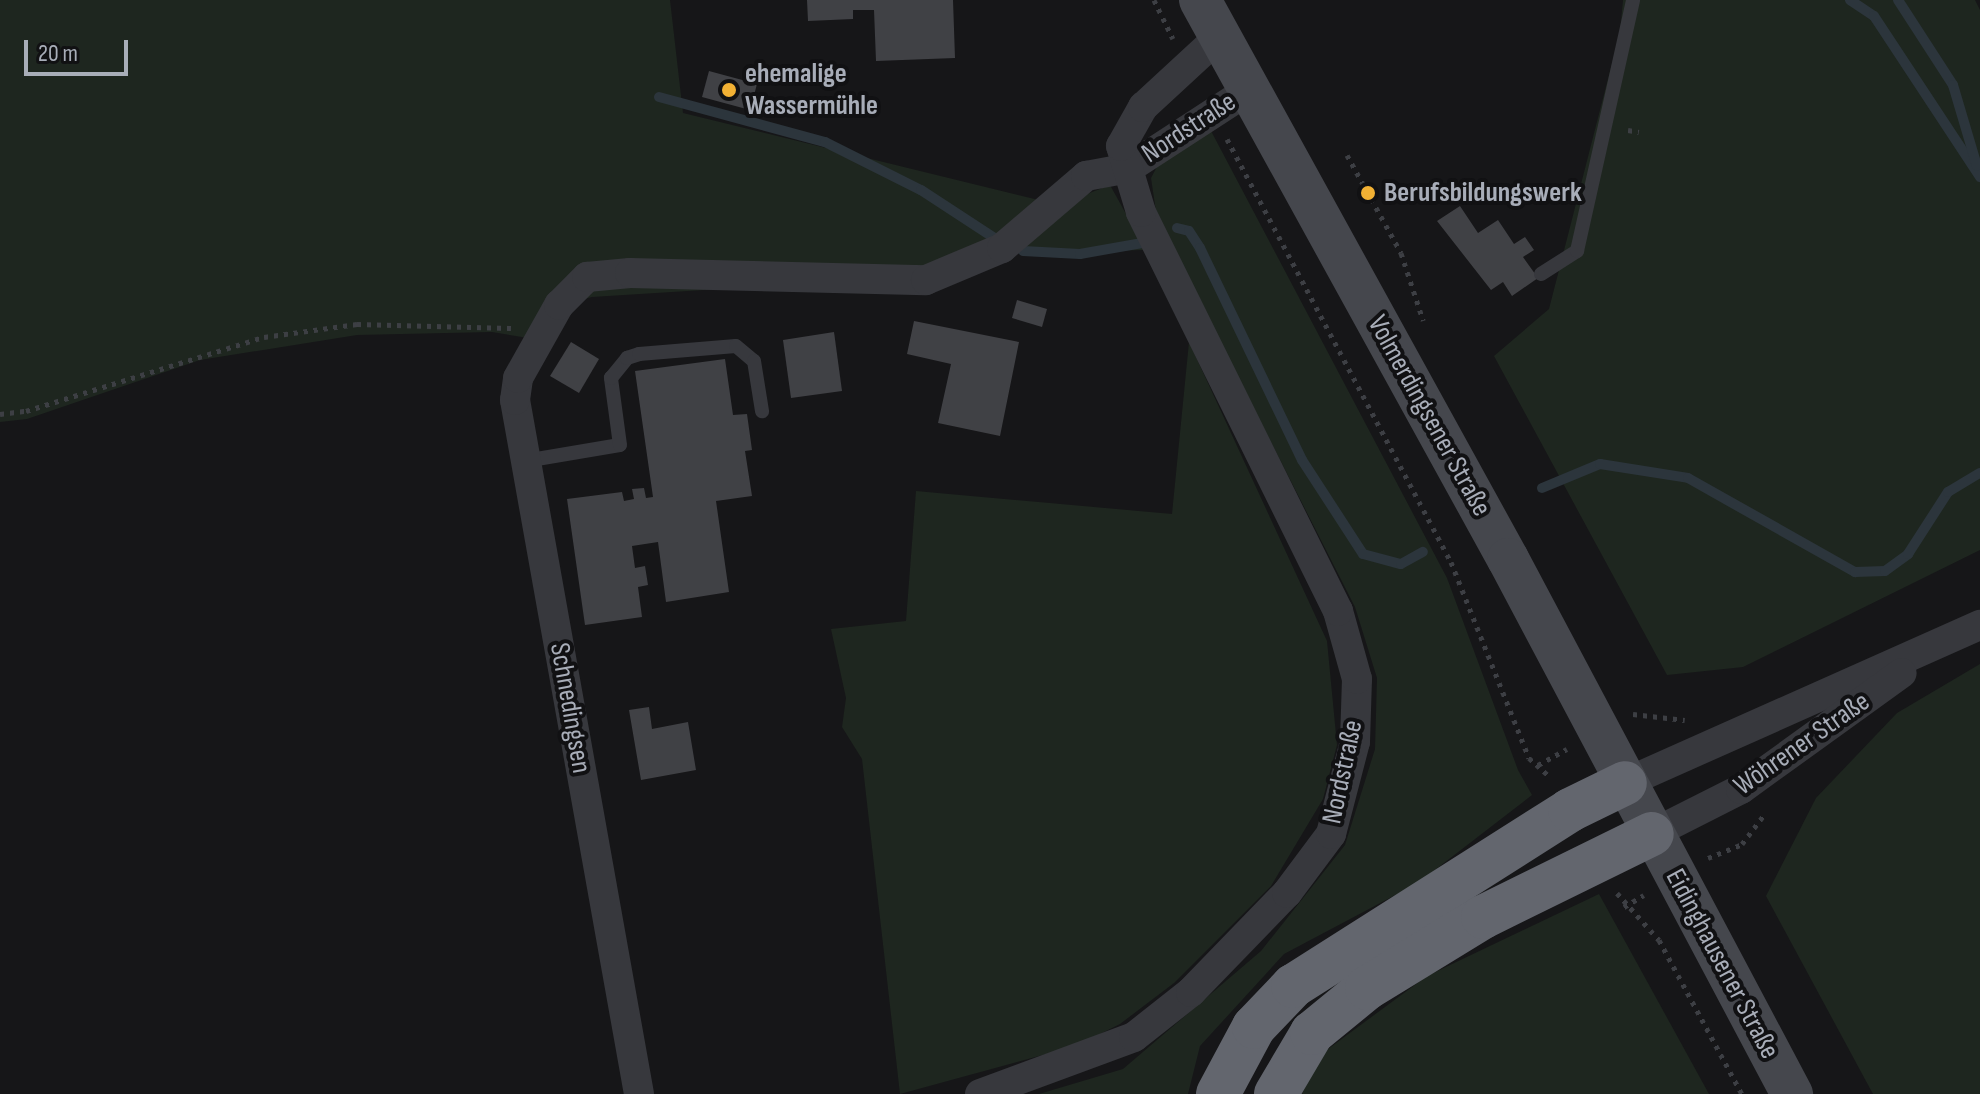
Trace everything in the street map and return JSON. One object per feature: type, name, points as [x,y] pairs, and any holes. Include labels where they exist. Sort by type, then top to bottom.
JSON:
[{"type":"highway","points":[[1218,1094],[1254,1027],[1293,986],[1570,810],[1625,783]]},
{"type":"highway","points":[[1276,1094],[1312,1033],[1367,988],[1483,917],[1652,834]]},
{"type":"main road","name":"Volmerdingsener Straße","points":[[1200,0],[1652,834]]},
{"type":"main road","name":"Eidinghausener Straße","points":[[1652,834],[1792,1094]]},
{"type":"street","name":"Nordstraße","points":[[980,1094],[1134,1037],[1191,992],[1287,893],[1331,834],[1355,742],[1357,679],[1338,611],[1141,212],[1121,146],[1128,128],[1186,62],[1220,36]]},
{"type":"street","name":"Nordstraße","points":[[1129,168],[1250,89]]},
{"type":"street","name":"Schnedingsen","points":[[639,1094],[515,391],[546,329],[570,291],[587,277],[630,273],[926,280],[1002,248],[1086,176],[1129,168]]},
{"type":"street","name":"Wöhrener Straße","points":[[1625,783],[1980,625]]},
{"type":"street","name":"Wöhrener Straße","points":[[1652,834],[1741,789],[1946,642]]},
{"type":"lane","points":[[1541,274],[1577,251],[1633,0]]},
{"type":"lane","points":[[525,461],[620,445],[611,378],[627,358],[639,354],[718,344],[736,346],[754,361],[762,411]]},
{"type":"path","points":[[1154,0],[1186,62]]},
{"type":"path","points":[[1214,115],[1451,562],[1529,758],[1551,778],[1570,810]]},
{"type":"path","points":[[0,414],[26,411],[264,337],[357,324],[546,329]]},
{"type":"path","points":[[1599,862],[1624,907],[1659,940],[1742,1094]]},
{"type":"shaded area","points":[[0,0],[670,0],[683,113],[1059,205],[1110,185],[1146,250],[1006,253],[899,278],[592,297],[561,305],[528,338],[492,332],[357,335],[200,360],[27,419],[0,422]]},
{"type":"shaded area","points":[[1623,0],[1975,0],[1980,10],[1980,550],[1743,667],[1667,675],[1494,356],[1549,309],[1620,32]]},
{"type":"shaded area","points":[[1210,129],[1447,578],[1518,770],[1532,795],[1418,883],[1284,954],[1200,1046],[1188,1094],[1039,1094],[1123,1069],[1261,951],[1345,845],[1375,749],[1377,678],[1355,607],[1157,218],[1151,178],[1160,161]]},
{"type":"shaded area","points":[[1189,342],[1327,641],[1337,745],[1323,799],[1271,886],[1174,983],[1120,1024],[1076,1046],[900,1094],[862,759],[842,727],[846,698],[831,629],[906,621],[916,491],[1172,514]]},
{"type":"shaded area","points":[[1980,664],[1980,1094],[1873,1094],[1766,896],[1816,798],[1897,713]]},
{"type":"shaded area","points":[[1599,894],[1709,1094],[1302,1094],[1320,1055],[1427,976]]},
{"type":"building","points":[[807,0],[953,0],[955,58],[876,61],[874,10],[853,10],[853,19],[808,21]]},
{"type":"building","name":"ehemalige Wassermühle","points":[[709,71],[757,84],[750,110],[702,97]]},
{"type":"building","points":[[1460,206],[1478,233],[1498,220],[1514,244],[1525,237],[1534,250],[1523,257],[1538,278],[1512,296],[1503,282],[1491,290],[1437,221]]},
{"type":"building","points":[[1017,300],[1047,309],[1042,327],[1012,318]]},
{"type":"building","points":[[914,321],[1019,342],[1000,436],[938,423],[951,364],[907,354]]},
{"type":"building","points":[[834,332],[842,391],[791,398],[783,340]]},
{"type":"building","points":[[571,342],[599,359],[579,393],[550,376]]},
{"type":"building","points":[[725,359],[733,415],[747,414],[752,450],[745,451],[752,496],[716,501],[729,592],[666,602],[658,542],[632,546],[635,568],[645,566],[648,585],[638,587],[642,617],[585,625],[567,499],[622,492],[624,501],[634,499],[632,489],[644,488],[646,498],[653,497],[635,371]]},
{"type":"building","points":[[649,707],[652,729],[688,722],[696,770],[641,780],[629,710]]},
{"type":"waterway","points":[[1850,0],[1874,16],[1980,177]]},
{"type":"waterway","points":[[1898,0],[1953,85],[1977,166]]},
{"type":"waterway","points":[[659,97],[825,142],[921,190],[996,239]]},
{"type":"waterway","points":[[1177,228],[1189,231],[1200,248],[1302,460],[1363,554],[1401,564],[1423,552]]},
{"type":"waterway","points":[[1023,251],[1080,254],[1148,242]]},
{"type":"waterway","points":[[1542,488],[1600,464],[1688,478],[1855,572],[1885,571],[1908,554],[1948,492],[1980,473]]},
{"type":"place","name":"ehemalige Wassermühle","points":[[729,90]]},
{"type":"place","name":"Berufsbildungswerk","points":[[1368,193]]}]
